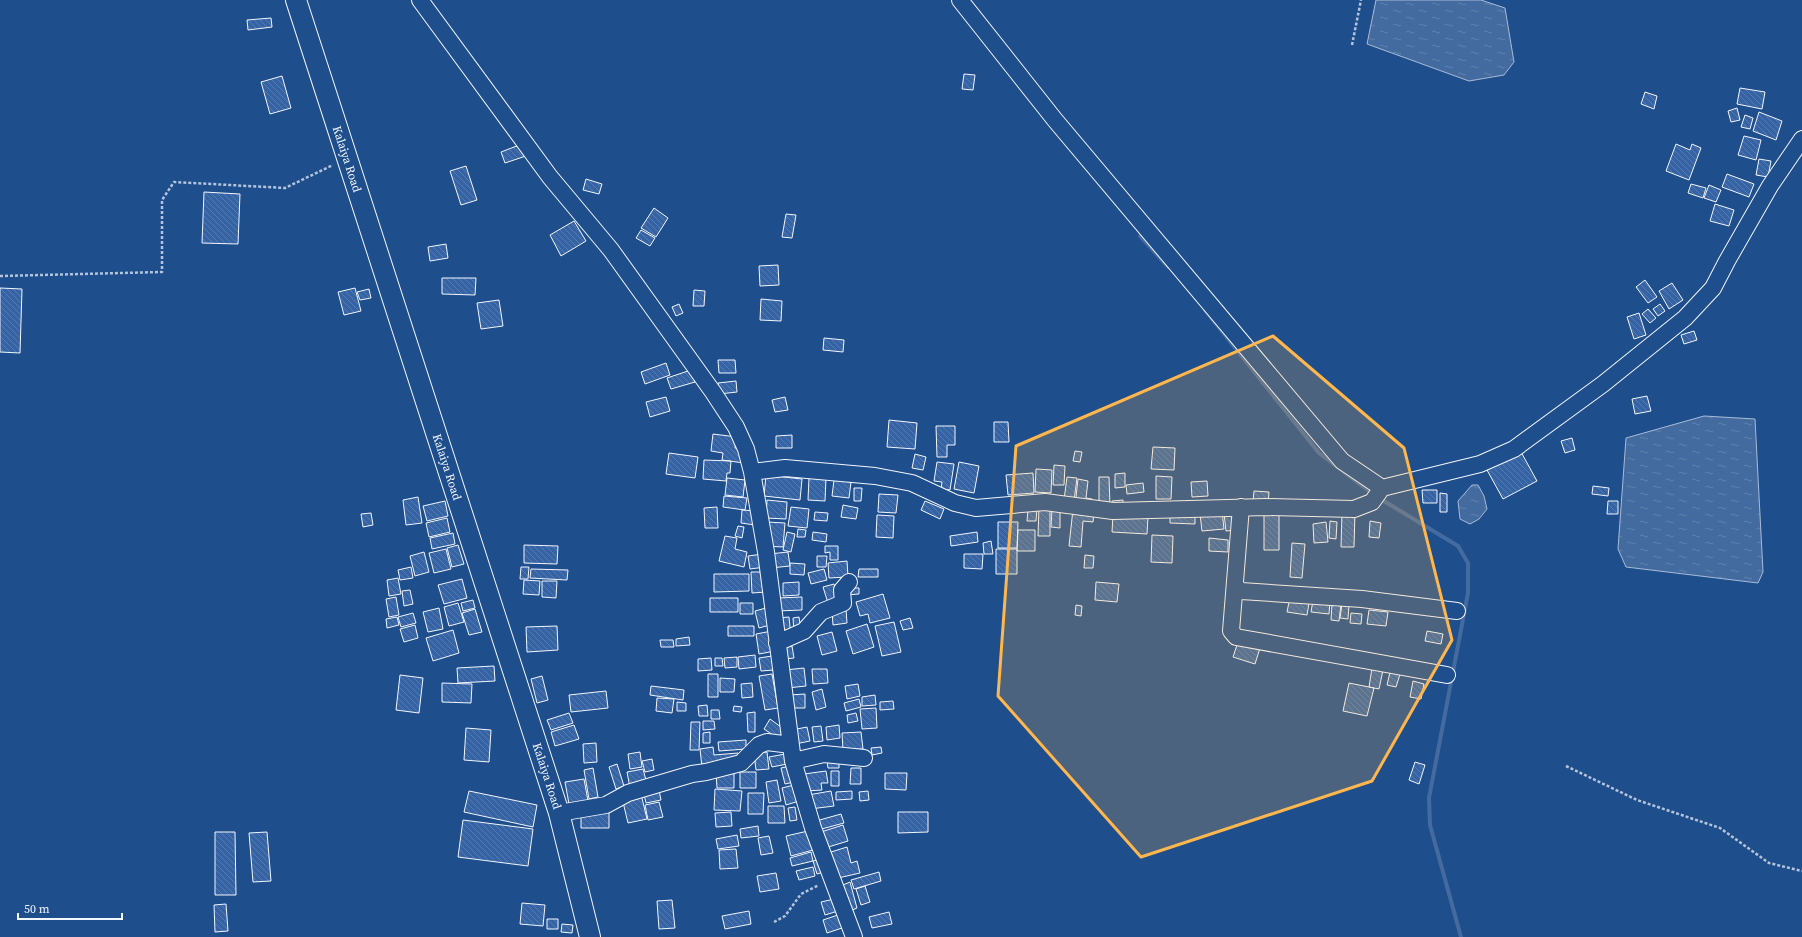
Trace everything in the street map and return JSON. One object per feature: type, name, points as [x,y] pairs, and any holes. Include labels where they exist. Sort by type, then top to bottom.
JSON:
[{"type":"main road","name":"Kalaiya Road","points":[[296,0],[346,159],[559,813],[590,937]]},
{"type":"street","points":[[420,0],[550,177],[611,250],[713,392],[736,427],[746,449],[752,472],[766,552],[792,753],[812,828],[854,937]]},
{"type":"street","points":[[960,0],[1055,120],[1342,461],[1378,494]]},
{"type":"street","points":[[752,472],[784,468],[875,476],[912,483],[955,503],[976,508],[1045,502],[1113,511],[1241,507],[1354,509],[1378,494],[1480,464],[1514,449],[1603,384],[1686,318],[1713,288],[1726,261],[1770,186],[1802,139]]},
{"type":"street","points":[[1241,507],[1231,631],[1236,637],[1447,675]]},
{"type":"street","points":[[777,643],[804,631],[821,612],[843,603],[842,590],[849,582]]},
{"type":"street","points":[[1235,586],[1241,591],[1362,599],[1457,611]]},
{"type":"street","points":[[559,813],[606,805],[628,793],[692,774],[741,763],[759,745],[766,742],[792,753],[824,754],[864,758]]},
{"type":"path","points":[[1352,45],[1361,0]]},
{"type":"path","points":[[0,276],[162,272],[162,200],[174,182],[285,188],[346,159]]},
{"type":"path","points":[[1566,766],[1637,800],[1720,828],[1769,863],[1802,871]]},
{"type":"path","points":[[774,922],[786,916],[801,894],[831,880]]},
{"type":"highlighted area","points":[[1273,336],[1404,448],[1452,640],[1372,781],[1141,857],[998,696],[1016,446]]},
{"type":"water","points":[[1376,0],[1481,0],[1505,8],[1514,62],[1504,75],[1469,81],[1367,44]]},
{"type":"water","points":[[1704,416],[1755,419],[1763,572],[1758,583],[1626,567],[1618,549],[1626,438]]},
{"type":"water","points":[[1472,485],[1478,485],[1484,496],[1487,509],[1479,519],[1470,524],[1460,519],[1458,501]]},
{"type":"building","points":[[271,18],[272,27],[248,30],[247,20]]},
{"type":"building","points":[[964,74],[975,75],[973,90],[962,89]]},
{"type":"building","points":[[282,76],[291,108],[270,114],[261,82]]},
{"type":"building","points":[[1740,88],[1765,92],[1762,109],[1737,104]]},
{"type":"building","points":[[1645,92],[1657,96],[1654,109],[1641,104]]},
{"type":"building","points":[[1737,108],[1740,120],[1731,122],[1728,111]]},
{"type":"building","points":[[1759,112],[1782,121],[1776,140],[1753,131]]},
{"type":"building","points":[[1745,115],[1753,118],[1750,129],[1741,127]]},
{"type":"building","points":[[1744,136],[1761,140],[1756,160],[1738,155]]},
{"type":"building","points":[[522,144],[526,156],[505,163],[501,152]]},
{"type":"building","points":[[1676,144],[1690,150],[1692,144],[1701,148],[1689,180],[1666,171]]},
{"type":"building","points":[[1759,159],[1771,161],[1768,177],[1756,175]]},
{"type":"building","points":[[466,166],[477,200],[461,205],[450,171]]},
{"type":"building","points":[[1727,174],[1754,184],[1749,197],[1722,187]]},
{"type":"building","points":[[586,179],[602,184],[599,194],[583,190]]},
{"type":"building","points":[[1691,184],[1706,188],[1703,198],[1688,193]]},
{"type":"building","points":[[1709,185],[1721,190],[1716,202],[1704,198]]},
{"type":"building","points":[[204,192],[240,194],[238,244],[202,243]]},
{"type":"building","points":[[1715,204],[1734,210],[1729,226],[1710,221]]},
{"type":"building","points":[[654,208],[668,218],[656,237],[641,228]]},
{"type":"building","points":[[786,214],[796,215],[792,238],[782,237]]},
{"type":"building","points":[[574,221],[586,241],[561,256],[550,235]]},
{"type":"building","points":[[641,230],[655,238],[650,246],[636,238]]},
{"type":"building","points":[[446,244],[448,258],[430,261],[428,247]]},
{"type":"building","points":[[778,265],[779,285],[760,286],[759,266]]},
{"type":"building","points":[[442,278],[476,278],[475,295],[442,294]]},
{"type":"building","points":[[1645,280],[1657,297],[1648,303],[1636,287]]},
{"type":"building","points":[[1672,283],[1683,300],[1669,309],[1659,291]]},
{"type":"building","points":[[0,288],[22,289],[20,353],[0,352]]},
{"type":"building","points":[[355,288],[361,311],[344,315],[338,292]]},
{"type":"building","points":[[369,289],[371,298],[360,300],[357,292]]},
{"type":"building","points":[[694,290],[705,291],[704,306],[693,306]]},
{"type":"building","points":[[761,299],[782,301],[781,321],[760,320]]},
{"type":"building","points":[[499,300],[503,326],[481,329],[477,303]]},
{"type":"building","points":[[679,304],[683,313],[676,316],[672,307]]},
{"type":"building","points":[[1660,304],[1665,311],[1658,316],[1653,309]]},
{"type":"building","points":[[1648,309],[1656,318],[1650,323],[1642,314]]},
{"type":"building","points":[[1639,313],[1646,335],[1634,339],[1627,317]]},
{"type":"building","points":[[1694,331],[1697,340],[1684,344],[1681,335]]},
{"type":"building","points":[[824,338],[844,340],[843,352],[823,350]]},
{"type":"building","points":[[718,360],[735,360],[736,373],[719,373]]},
{"type":"building","points":[[666,363],[670,375],[645,384],[641,372]]},
{"type":"building","points":[[691,370],[695,382],[671,389],[667,378]]},
{"type":"building","points":[[736,381],[737,392],[719,394],[718,383]]},
{"type":"building","points":[[1647,396],[1651,411],[1635,414],[1632,399]]},
{"type":"building","points":[[666,397],[670,411],[650,417],[646,402]]},
{"type":"building","points":[[785,397],[788,410],[775,412],[772,400]]},
{"type":"building","points":[[889,420],[917,423],[915,449],[887,447]]},
{"type":"building","points":[[994,422],[1008,422],[1009,442],[994,442]]},
{"type":"building","points":[[936,426],[955,426],[955,445],[947,445],[947,457],[937,457]]},
{"type":"building","points":[[713,434],[737,437],[735,448],[746,449],[744,463],[722,460],[723,453],[711,451]]},
{"type":"building","points":[[792,435],[792,448],[776,448],[776,436]]},
{"type":"building","points":[[1572,438],[1575,450],[1565,453],[1561,441]]},
{"type":"building","points":[[1153,447],[1175,448],[1174,470],[1151,469]]},
{"type":"building","points":[[1075,451],[1082,452],[1080,462],[1073,461]]},
{"type":"building","points":[[1521,452],[1537,481],[1503,499],[1487,470]]},
{"type":"building","points":[[669,453],[698,457],[695,478],[666,474]]},
{"type":"building","points":[[915,454],[926,457],[923,470],[912,468]]},
{"type":"building","points":[[704,460],[731,461],[730,473],[727,473],[726,481],[703,479]]},
{"type":"building","points":[[937,462],[954,464],[950,490],[941,489],[942,482],[934,481]]},
{"type":"building","points":[[959,462],[979,466],[974,493],[954,489]]},
{"type":"building","points":[[1054,465],[1065,466],[1064,485],[1053,485]]},
{"type":"building","points":[[1036,469],[1052,470],[1051,493],[1035,492]]},
{"type":"building","points":[[1033,473],[1034,493],[1008,495],[1006,475]]},
{"type":"building","points":[[1125,473],[1125,487],[1115,488],[1115,474]]},
{"type":"building","points":[[766,475],[802,479],[800,500],[764,496]]},
{"type":"building","points":[[1156,476],[1172,477],[1171,499],[1156,499]]},
{"type":"building","points":[[1067,477],[1077,478],[1074,501],[1064,500]]},
{"type":"building","points":[[1099,477],[1109,477],[1110,506],[1099,506]]},
{"type":"building","points":[[727,478],[745,480],[743,497],[725,495]]},
{"type":"building","points":[[809,478],[826,478],[825,501],[808,500]]},
{"type":"building","points":[[1078,479],[1088,481],[1086,498],[1092,499],[1091,508],[1075,506]]},
{"type":"building","points":[[834,480],[851,482],[849,498],[832,496]]},
{"type":"building","points":[[1207,481],[1208,496],[1192,497],[1191,482]]},
{"type":"building","points":[[1143,483],[1144,492],[1127,494],[1126,485]]},
{"type":"building","points":[[1593,486],[1609,488],[1608,496],[1592,494]]},
{"type":"building","points":[[854,488],[862,488],[861,501],[854,501]]},
{"type":"building","points":[[1422,490],[1437,490],[1437,503],[1423,503]]},
{"type":"building","points":[[1254,491],[1269,492],[1268,504],[1253,502]]},
{"type":"building","points":[[1440,493],[1447,494],[1447,512],[1440,512]]},
{"type":"building","points":[[879,494],[898,495],[896,513],[878,512]]},
{"type":"building","points":[[724,496],[747,498],[745,510],[723,507]]},
{"type":"building","points":[[418,497],[422,523],[406,525],[403,500]]},
{"type":"building","points":[[767,500],[787,502],[786,519],[766,518]]},
{"type":"building","points":[[1123,500],[1123,507],[1112,508],[1112,501]]},
{"type":"building","points":[[445,501],[448,516],[427,521],[423,506]]},
{"type":"building","points":[[925,501],[944,509],[940,519],[921,510]]},
{"type":"building","points":[[1608,501],[1618,501],[1618,514],[1607,514]]},
{"type":"building","points":[[843,505],[858,508],[856,519],[841,517]]},
{"type":"building","points":[[1039,506],[1050,506],[1050,536],[1038,536]]},
{"type":"building","points":[[717,507],[718,528],[705,528],[704,508]]},
{"type":"building","points":[[791,507],[809,509],[807,528],[788,526]]},
{"type":"building","points":[[1028,509],[1037,509],[1036,521],[1027,521]]},
{"type":"building","points":[[1052,509],[1060,509],[1060,528],[1051,527]]},
{"type":"building","points":[[1073,509],[1094,511],[1093,522],[1083,521],[1081,547],[1069,546]]},
{"type":"building","points":[[742,510],[756,511],[755,525],[741,523]]},
{"type":"building","points":[[1170,511],[1195,511],[1195,524],[1170,523]]},
{"type":"building","points":[[1222,511],[1224,529],[1202,531],[1200,514]]},
{"type":"building","points":[[815,512],[828,513],[827,521],[814,520]]},
{"type":"building","points":[[1234,512],[1236,530],[1226,531],[1224,513]]},
{"type":"building","points":[[1342,512],[1355,512],[1354,547],[1341,547]]},
{"type":"building","points":[[371,513],[373,525],[363,527],[361,514]]},
{"type":"building","points":[[877,515],[894,516],[893,538],[876,537]]},
{"type":"building","points":[[1113,515],[1148,517],[1147,534],[1112,532]]},
{"type":"building","points":[[1264,515],[1279,515],[1279,550],[1264,550]]},
{"type":"building","points":[[447,518],[450,532],[429,537],[426,523]]},
{"type":"building","points":[[1330,521],[1337,522],[1336,539],[1329,538]]},
{"type":"building","points":[[1370,521],[1381,523],[1379,538],[1369,537]]},
{"type":"building","points":[[767,522],[785,523],[783,547],[765,546]]},
{"type":"building","points":[[998,522],[1018,522],[1017,548],[998,548]]},
{"type":"building","points":[[1326,522],[1328,542],[1314,543],[1313,524]]},
{"type":"building","points":[[738,526],[744,527],[742,538],[735,536]]},
{"type":"building","points":[[798,529],[806,530],[805,537],[797,537]]},
{"type":"building","points":[[1018,530],[1035,530],[1035,551],[1017,551]]},
{"type":"building","points":[[787,532],[795,534],[791,552],[783,550]]},
{"type":"building","points":[[813,532],[827,534],[826,542],[812,540]]},
{"type":"building","points":[[977,532],[978,542],[951,546],[950,536]]},
{"type":"building","points":[[453,533],[455,544],[432,549],[430,538]]},
{"type":"building","points":[[1152,535],[1173,536],[1172,563],[1151,562]]},
{"type":"building","points":[[725,536],[737,538],[735,549],[747,552],[744,567],[719,561]]},
{"type":"building","points":[[1209,538],[1228,540],[1228,552],[1209,551]]},
{"type":"building","points":[[991,541],[993,554],[984,554],[983,543]]},
{"type":"building","points":[[1292,543],[1305,544],[1302,578],[1290,577]]},
{"type":"building","points":[[458,545],[464,564],[452,567],[447,548]]},
{"type":"building","points":[[524,545],[558,546],[557,564],[524,563]]},
{"type":"building","points":[[825,546],[838,546],[838,560],[830,560],[830,552],[825,553]]},
{"type":"building","points":[[446,549],[451,569],[434,573],[429,553]]},
{"type":"building","points":[[996,549],[1017,549],[1017,574],[996,574]]},
{"type":"building","points":[[424,552],[429,572],[415,576],[410,556]]},
{"type":"building","points":[[788,552],[790,566],[770,568],[769,554]]},
{"type":"building","points":[[763,554],[765,567],[750,569],[748,556]]},
{"type":"building","points":[[964,554],[983,554],[982,569],[964,568]]},
{"type":"building","points":[[1085,555],[1094,556],[1093,568],[1084,568]]},
{"type":"building","points":[[817,556],[827,556],[826,567],[817,567]]},
{"type":"building","points":[[847,561],[848,577],[829,578],[828,563]]},
{"type":"building","points":[[790,563],[805,564],[804,575],[790,574]]},
{"type":"building","points":[[411,567],[413,578],[400,580],[398,570]]},
{"type":"building","points":[[521,567],[529,567],[528,579],[520,579]]},
{"type":"building","points":[[531,569],[568,570],[567,580],[530,578]]},
{"type":"building","points":[[824,569],[827,580],[811,584],[808,573]]},
{"type":"building","points":[[859,569],[878,569],[878,577],[858,577]]},
{"type":"building","points":[[751,572],[765,572],[766,592],[752,593]]},
{"type":"building","points":[[714,574],[749,574],[749,591],[714,592]]},
{"type":"building","points":[[398,578],[401,594],[389,596],[387,580]]},
{"type":"building","points":[[462,579],[467,598],[444,604],[438,585]]},
{"type":"building","points":[[524,580],[540,581],[539,595],[523,594]]},
{"type":"building","points":[[542,581],[557,581],[556,598],[542,597]]},
{"type":"building","points":[[799,582],[799,595],[783,596],[783,583]]},
{"type":"building","points":[[1096,582],[1119,584],[1117,602],[1095,600]]},
{"type":"building","points":[[834,584],[838,601],[828,603],[823,587]]},
{"type":"building","points":[[846,588],[859,588],[859,594],[846,595]]},
{"type":"building","points":[[410,590],[413,604],[404,606],[402,591]]},
{"type":"building","points":[[883,594],[890,618],[870,623],[868,614],[860,616],[856,602]]},
{"type":"building","points":[[1301,596],[1310,597],[1307,615],[1287,612],[1289,602],[1299,603]]},
{"type":"building","points":[[396,597],[399,615],[389,617],[386,599]]},
{"type":"building","points":[[802,597],[802,610],[777,611],[777,598]]},
{"type":"building","points":[[710,598],[738,598],[738,612],[710,612]]},
{"type":"building","points":[[473,600],[475,608],[463,611],[461,603]]},
{"type":"building","points":[[1313,600],[1330,601],[1329,614],[1311,612]]},
{"type":"building","points":[[458,603],[464,622],[449,626],[444,607]]},
{"type":"building","points":[[740,603],[753,603],[753,614],[740,614]]},
{"type":"building","points":[[1332,604],[1341,604],[1339,621],[1331,620]]},
{"type":"building","points":[[1342,604],[1349,605],[1348,619],[1340,618]]},
{"type":"building","points":[[1076,605],[1082,606],[1081,616],[1075,615]]},
{"type":"building","points":[[439,608],[443,629],[428,632],[423,612]]},
{"type":"building","points":[[766,608],[770,625],[759,628],[755,611]]},
{"type":"building","points":[[475,609],[482,632],[469,635],[462,613]]},
{"type":"building","points":[[846,609],[847,623],[833,625],[832,611]]},
{"type":"building","points":[[1369,610],[1388,612],[1386,626],[1367,624]]},
{"type":"building","points":[[413,613],[416,623],[401,627],[398,617]]},
{"type":"building","points":[[1351,613],[1362,614],[1361,624],[1350,623]]},
{"type":"building","points":[[397,617],[399,625],[387,628],[386,619]]},
{"type":"building","points":[[789,617],[791,636],[780,637],[778,618]]},
{"type":"building","points":[[799,617],[801,631],[794,632],[793,618]]},
{"type":"building","points":[[910,618],[913,628],[903,630],[900,621]]},
{"type":"building","points":[[894,622],[901,652],[882,656],[875,626]]},
{"type":"building","points":[[867,624],[874,647],[853,654],[846,631]]},
{"type":"building","points":[[415,625],[418,638],[404,642],[400,629]]},
{"type":"building","points":[[557,626],[558,650],[527,652],[526,627]]},
{"type":"building","points":[[728,626],[754,626],[754,636],[728,636]]},
{"type":"building","points":[[453,630],[459,653],[433,661],[426,638]]},
{"type":"building","points":[[772,631],[775,651],[759,654],[756,634]]},
{"type":"building","points":[[1427,631],[1443,634],[1441,644],[1425,641]]},
{"type":"building","points":[[832,632],[837,651],[822,655],[817,636]]},
{"type":"building","points":[[689,637],[690,645],[676,646],[676,639]]},
{"type":"building","points":[[660,640],[673,640],[674,647],[661,647]]},
{"type":"building","points":[[1238,642],[1260,648],[1255,664],[1233,657]]},
{"type":"building","points":[[792,646],[794,658],[785,659],[784,647]]},
{"type":"building","points":[[755,655],[756,667],[739,669],[738,657]]},
{"type":"building","points":[[772,656],[774,670],[761,671],[759,658]]},
{"type":"building","points":[[737,657],[737,667],[725,668],[724,658]]},
{"type":"building","points":[[711,658],[712,670],[698,671],[698,659]]},
{"type":"building","points":[[715,658],[722,658],[723,666],[715,666]]},
{"type":"building","points":[[494,666],[495,681],[458,683],[457,668]]},
{"type":"building","points":[[804,668],[806,686],[787,688],[785,670]]},
{"type":"building","points":[[1372,668],[1383,670],[1379,689],[1369,687]]},
{"type":"building","points":[[1391,668],[1401,671],[1396,687],[1387,685]]},
{"type":"building","points":[[812,669],[827,669],[828,683],[813,684]]},
{"type":"building","points":[[708,674],[718,674],[718,697],[708,697]]},
{"type":"building","points":[[772,674],[778,708],[765,710],[759,676]]},
{"type":"building","points":[[400,675],[423,678],[419,713],[396,710]]},
{"type":"building","points":[[542,676],[548,700],[537,703],[531,679]]},
{"type":"building","points":[[720,678],[735,679],[734,692],[720,692]]},
{"type":"building","points":[[1413,681],[1424,684],[1421,699],[1410,697]]},
{"type":"building","points":[[442,683],[472,684],[471,703],[442,702]]},
{"type":"building","points":[[752,683],[753,697],[742,698],[741,684]]},
{"type":"building","points":[[1349,683],[1374,688],[1367,716],[1343,711]]},
{"type":"building","points":[[858,684],[860,696],[847,699],[845,686]]},
{"type":"building","points":[[651,686],[684,690],[683,700],[650,695]]},
{"type":"building","points":[[822,689],[826,707],[816,710],[812,692]]},
{"type":"building","points":[[606,691],[608,708],[571,712],[569,695]]},
{"type":"building","points":[[805,694],[805,708],[789,708],[789,695]]},
{"type":"building","points":[[875,695],[876,705],[862,706],[862,697]]},
{"type":"building","points":[[657,698],[674,699],[672,713],[656,711]]},
{"type":"building","points":[[859,699],[861,707],[846,711],[844,703]]},
{"type":"building","points":[[893,701],[894,709],[880,710],[880,702]]},
{"type":"building","points":[[677,702],[686,703],[686,711],[677,711]]},
{"type":"building","points":[[707,705],[708,716],[699,716],[698,706]]},
{"type":"building","points":[[734,706],[742,707],[741,712],[733,711]]},
{"type":"building","points":[[876,708],[877,728],[862,729],[860,709]]},
{"type":"building","points":[[711,710],[719,710],[720,719],[711,719]]},
{"type":"building","points":[[755,712],[755,732],[748,732],[747,713]]},
{"type":"building","points":[[569,713],[573,723],[551,730],[547,720]]},
{"type":"building","points":[[856,713],[858,721],[848,723],[847,715]]},
{"type":"building","points":[[770,719],[785,730],[779,739],[764,729]]},
{"type":"building","points":[[703,721],[714,721],[715,729],[703,730]]},
{"type":"building","points":[[691,722],[700,722],[699,750],[690,750]]},
{"type":"building","points":[[574,725],[579,739],[555,746],[551,732]]},
{"type":"building","points":[[839,725],[840,738],[827,740],[826,727]]},
{"type":"building","points":[[821,726],[823,741],[814,742],[812,727]]},
{"type":"building","points":[[807,727],[810,741],[795,744],[792,730]]},
{"type":"building","points":[[466,728],[491,730],[489,762],[464,760]]},
{"type":"building","points":[[710,732],[710,743],[703,743],[703,733]]},
{"type":"building","points":[[861,732],[863,749],[843,750],[842,733]]},
{"type":"building","points":[[746,740],[746,749],[719,751],[718,742]]},
{"type":"building","points":[[596,743],[597,762],[584,763],[583,744]]},
{"type":"building","points":[[713,747],[714,755],[738,753],[742,758],[702,767],[700,749]]},
{"type":"building","points":[[881,747],[882,753],[872,755],[871,748]]},
{"type":"building","points":[[640,752],[642,767],[630,769],[628,754]]},
{"type":"building","points":[[767,752],[769,769],[756,770],[754,753]]},
{"type":"building","points":[[785,754],[787,764],[772,767],[769,757]]},
{"type":"building","points":[[652,759],[654,770],[645,772],[642,761]]},
{"type":"building","points":[[827,761],[839,761],[839,768],[828,768]]},
{"type":"building","points":[[1415,762],[1425,765],[1419,784],[1409,780]]},
{"type":"building","points":[[617,764],[624,786],[616,789],[609,767]]},
{"type":"building","points":[[790,766],[794,782],[785,784],[781,768]]},
{"type":"building","points":[[593,768],[598,797],[589,799],[584,770]]},
{"type":"building","points":[[851,768],[861,768],[861,784],[850,784]]},
{"type":"building","points":[[643,769],[647,784],[630,788],[627,772]]},
{"type":"building","points":[[826,771],[828,783],[821,783],[822,790],[806,791],[804,774]]},
{"type":"building","points":[[831,771],[839,771],[839,786],[831,786]]},
{"type":"building","points":[[716,772],[734,772],[734,788],[717,788]]},
{"type":"building","points":[[740,772],[756,772],[756,788],[740,788]]},
{"type":"building","points":[[885,773],[907,773],[906,790],[885,789]]},
{"type":"building","points":[[584,779],[588,801],[569,804],[565,782]]},
{"type":"building","points":[[777,780],[781,801],[769,803],[766,782]]},
{"type":"building","points":[[794,785],[799,801],[786,805],[782,788]]},
{"type":"building","points":[[715,789],[742,791],[740,811],[714,810]]},
{"type":"building","points":[[659,790],[661,800],[646,803],[644,794]]},
{"type":"building","points":[[469,791],[537,805],[533,827],[464,812]]},
{"type":"building","points":[[831,791],[834,806],[810,809],[808,795]]},
{"type":"building","points":[[852,791],[852,799],[836,800],[836,792]]},
{"type":"building","points":[[868,791],[869,800],[860,801],[859,792]]},
{"type":"building","points":[[748,793],[764,793],[763,814],[748,814]]},
{"type":"building","points":[[641,794],[647,819],[628,823],[622,798]]},
{"type":"building","points":[[659,802],[663,817],[648,820],[645,805]]},
{"type":"building","points":[[768,806],[784,806],[785,823],[768,823]]},
{"type":"building","points":[[795,807],[797,820],[790,821],[788,808]]},
{"type":"building","points":[[581,812],[609,812],[609,828],[581,828]]},
{"type":"building","points":[[731,812],[732,826],[716,827],[715,813]]},
{"type":"building","points":[[898,812],[928,812],[928,832],[898,833]]},
{"type":"building","points":[[841,814],[844,823],[818,830],[816,821]]},
{"type":"building","points":[[463,820],[533,829],[528,866],[458,857]]},
{"type":"building","points":[[843,825],[848,841],[825,848],[821,832]]},
{"type":"building","points":[[758,826],[759,836],[741,838],[740,829]]},
{"type":"building","points":[[808,831],[813,850],[791,856],[786,836]]},
{"type":"building","points":[[215,832],[235,832],[236,895],[215,895]]},
{"type":"building","points":[[267,832],[271,881],[253,882],[249,833]]},
{"type":"building","points":[[737,835],[739,846],[718,849],[716,839]]},
{"type":"building","points":[[769,836],[773,853],[761,855],[758,838]]},
{"type":"building","points":[[847,847],[851,863],[857,861],[860,873],[838,878],[831,852]]},
{"type":"building","points":[[736,849],[738,868],[720,869],[719,850]]},
{"type":"building","points":[[811,852],[813,861],[792,866],[790,858]]},
{"type":"building","points":[[821,859],[824,872],[817,874],[813,861]]},
{"type":"building","points":[[813,867],[815,876],[799,880],[796,871]]},
{"type":"building","points":[[879,872],[881,881],[854,889],[851,880]]},
{"type":"building","points":[[776,873],[779,889],[760,892],[757,876]]},
{"type":"building","points":[[850,882],[857,908],[850,911],[843,885]]},
{"type":"building","points":[[865,886],[870,902],[861,905],[856,889]]},
{"type":"building","points":[[834,899],[838,911],[825,915],[821,902]]},
{"type":"building","points":[[672,900],[675,928],[659,929],[657,901]]},
{"type":"building","points":[[522,903],[545,905],[543,926],[520,924]]},
{"type":"building","points":[[226,904],[228,931],[215,932],[214,905]]},
{"type":"building","points":[[749,911],[751,924],[725,929],[722,916]]},
{"type":"building","points":[[889,912],[892,924],[872,928],[869,917]]},
{"type":"building","points":[[838,915],[842,928],[827,933],[823,920]]},
{"type":"building","points":[[547,919],[558,919],[558,929],[547,929]]},
{"type":"building","points":[[562,924],[573,925],[572,933],[561,932]]},
{"type":"waterway","points":[[1140,236],[1168,267]]},
{"type":"waterway","points":[[1205,310],[1319,453],[1373,494]]},
{"type":"waterway","points":[[1379,498],[1458,546],[1468,563],[1468,593],[1429,798],[1430,825],[1461,937]]}]
